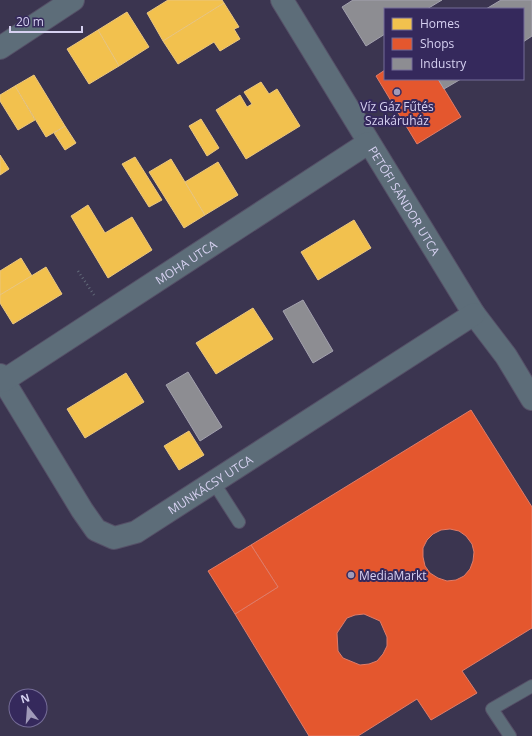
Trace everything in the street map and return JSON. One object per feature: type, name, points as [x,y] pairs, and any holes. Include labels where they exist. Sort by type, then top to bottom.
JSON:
[{"type":"street","points":[[0,48],[74,0]]},
{"type":"street","name":"PETŐFI SÁNDOR UTCA","points":[[282,0],[368,144],[474,314],[506,356],[532,399]]},
{"type":"street","name":"MOHA UTCA","points":[[2,378],[106,314],[368,144]]},
{"type":"street","name":"MUNKÁCSY UTCA","points":[[2,378],[82,510],[96,530],[114,538],[136,532],[474,314]]},
{"type":"lane","points":[[214,483],[238,522]]},
{"type":"lane","points":[[510,736],[492,709],[532,686]]},
{"type":"path","points":[[78,271],[106,314]]},
{"type":"building: Homes","points":[[168,0],[222,0],[224,3],[163,41],[147,13]]},
{"type":"building: Homes","points":[[224,3],[239,27],[234,29],[240,39],[220,51],[214,42],[178,64],[163,41]]},
{"type":"building: Homes","points":[[127,12],[149,47],[119,66],[98,30]]},
{"type":"building: Homes","points":[[98,30],[119,66],[89,84],[67,49]]},
{"type":"building: Homes","points":[[34,75],[65,126],[46,137],[15,86]]},
{"type":"building: Homes","points":[[261,82],[269,94],[277,89],[300,126],[246,159],[216,110],[240,95],[247,107],[252,104],[244,92]]},
{"type":"building: Homes","points":[[15,86],[35,120],[18,130],[0,101],[0,95]]},
{"type":"building: Homes","points":[[201,119],[219,148],[207,156],[189,126]]},
{"type":"building: Homes","points":[[65,126],[76,143],[65,150],[54,133]]},
{"type":"building: Homes","points":[[0,155],[9,169],[0,175]]},
{"type":"building: Homes","points":[[135,157],[162,200],[149,207],[122,164]]},
{"type":"building: Homes","points":[[171,159],[205,215],[184,228],[149,172]]},
{"type":"building: Homes","points":[[218,162],[238,195],[205,215],[185,182]]},
{"type":"building: Homes","points":[[88,205],[105,233],[132,217],[152,250],[108,278],[71,216]]},
{"type":"building: Homes","points":[[354,220],[371,248],[318,280],[301,252]]},
{"type":"building: Homes","points":[[21,258],[32,276],[0,295],[0,271]]},
{"type":"building: Homes","points":[[46,267],[62,294],[13,324],[0,303],[0,295]]},
{"type":"building: Homes","points":[[253,308],[273,339],[216,374],[196,343]]},
{"type":"building: Homes","points":[[126,373],[144,402],[85,438],[67,409]]},
{"type":"building: Homes","points":[[189,431],[204,455],[179,470],[164,446]]},
{"type":"building: Shops","points":[[384,71],[384,80],[439,80],[461,117],[417,144],[376,76]]},
{"type":"building: Shops","name":"MediaMarkt","points":[[471,410],[532,507],[532,628],[462,671],[477,693],[431,720],[417,699],[358,736],[309,736],[235,614],[278,587],[251,545]],"holes":[[[450,529],[459,531],[466,536],[472,544],[474,552],[470,569],[464,576],[456,580],[447,581],[430,573],[425,566],[423,548],[427,540],[433,534],[441,530]],[[364,614],[380,621],[387,637],[387,646],[377,661],[360,665],[343,658],[338,651],[337,633],[347,618]]]},
{"type":"building: Shops","points":[[251,545],[278,587],[235,614],[208,571]]},
{"type":"building: Industry","points":[[353,0],[442,0],[429,8],[384,8],[384,35],[366,46],[342,7]]},
{"type":"building: Industry","points":[[501,0],[532,0],[532,36],[524,41],[524,8],[488,8]]},
{"type":"building: Industry","points":[[439,80],[459,80],[444,89]]},
{"type":"building: Industry","points":[[303,300],[333,351],[313,363],[283,311]]},
{"type":"building: Industry","points":[[188,372],[222,427],[200,441],[166,385]]},
{"type":"place","name":"Víz Gáz Fűtés Szakáruház","points":[[397,92]]},
{"type":"place","name":"MediaMarkt","points":[[351,575]]}]
